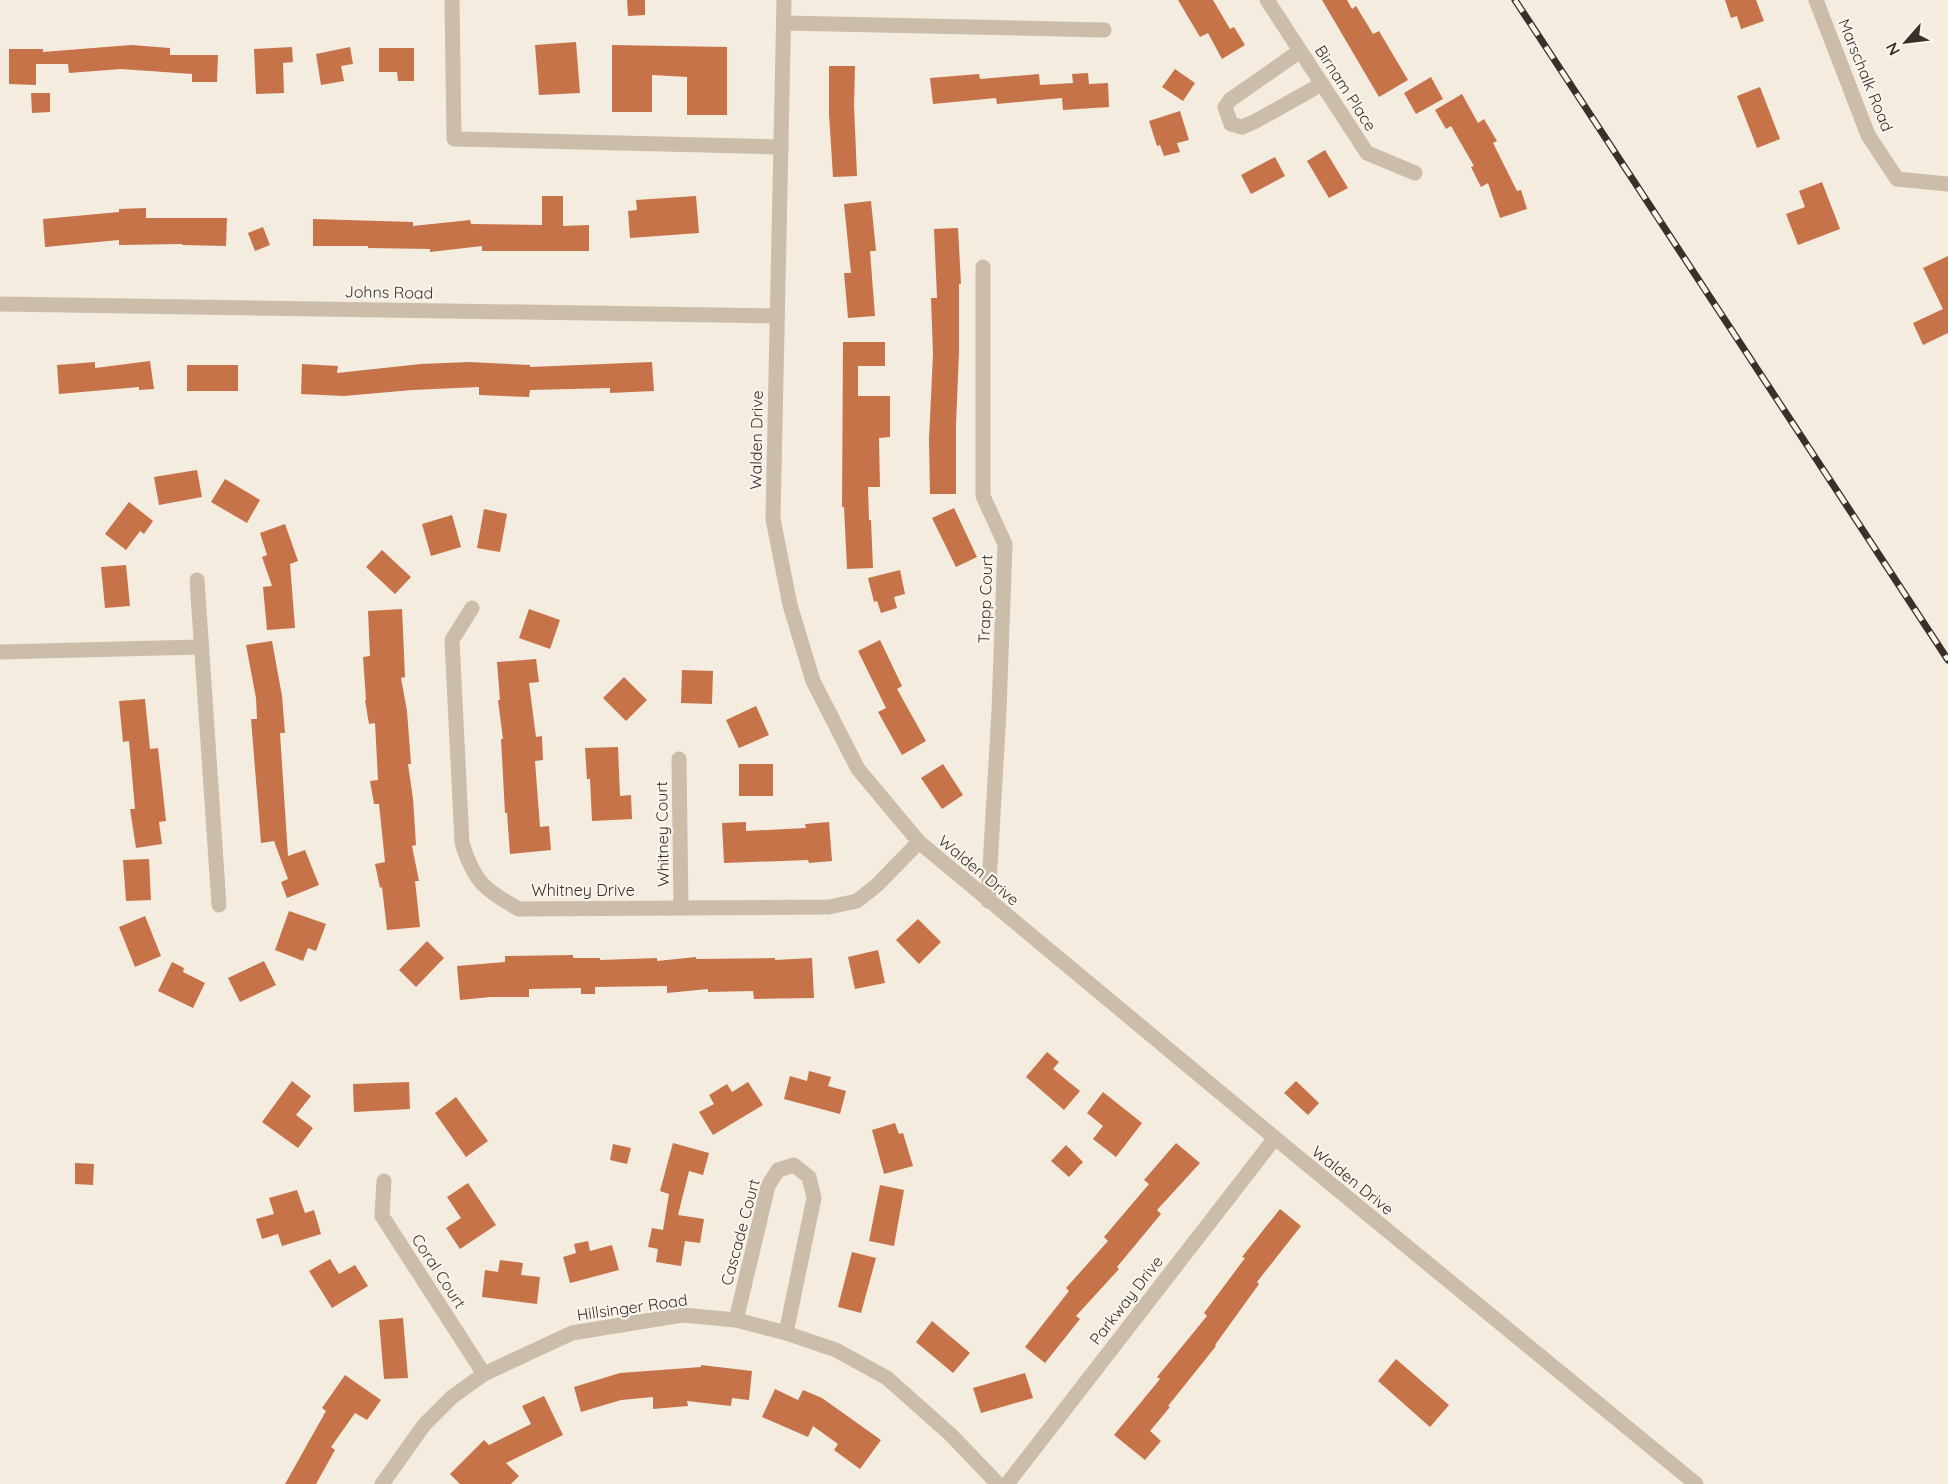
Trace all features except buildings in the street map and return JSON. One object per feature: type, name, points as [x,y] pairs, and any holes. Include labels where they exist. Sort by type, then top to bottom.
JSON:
[{"type":"street","points":[[452,0],[454,139],[781,147]]},
{"type":"street","name":"Walden Drive","points":[[784,0],[773,519],[790,605],[813,681],[858,769],[919,842],[988,901],[1696,1484]]},
{"type":"street","name":"Birnam Place","points":[[1267,0],[1367,153],[1415,173]]},
{"type":"street","name":"Marschalk Road","points":[[1816,0],[1868,135],[1897,179],[1948,184]]},
{"type":"street","points":[[784,23],[1104,30]]},
{"type":"street","points":[[1300,51],[1230,100],[1225,107],[1231,124],[1242,127],[1254,122],[1322,84]]},
{"type":"street","name":"Trapp Court","points":[[983,267],[983,496],[1005,544],[999,711],[988,901]]},
{"type":"street","name":"Johns Road","points":[[0,304],[777,316]]},
{"type":"street","points":[[197,580],[219,905]]},
{"type":"street","name":"Whitney Drive","points":[[472,608],[452,640],[462,843],[470,868],[491,894],[519,909],[829,907],[857,902],[919,842]]},
{"type":"street","points":[[0,652],[200,646]]},
{"type":"street","name":"Whitney Court","points":[[679,759],[681,908]]},
{"type":"street","name":"Parkway Drive","points":[[1007,1484],[1275,1138]]},
{"type":"street","name":"Cascade Court","points":[[736,1320],[768,1186],[778,1170],[794,1164],[809,1177],[814,1198],[786,1333]]},
{"type":"street","name":"Coral Court","points":[[384,1181],[382,1216],[484,1374]]},
{"type":"street","name":"Hillsinger Road","points":[[382,1484],[424,1425],[452,1397],[484,1374],[573,1333],[682,1315],[736,1320],[786,1333],[836,1350],[887,1377],[951,1435],[998,1484]]},
{"type":"railway","points":[[1515,0],[1948,660]]}]
